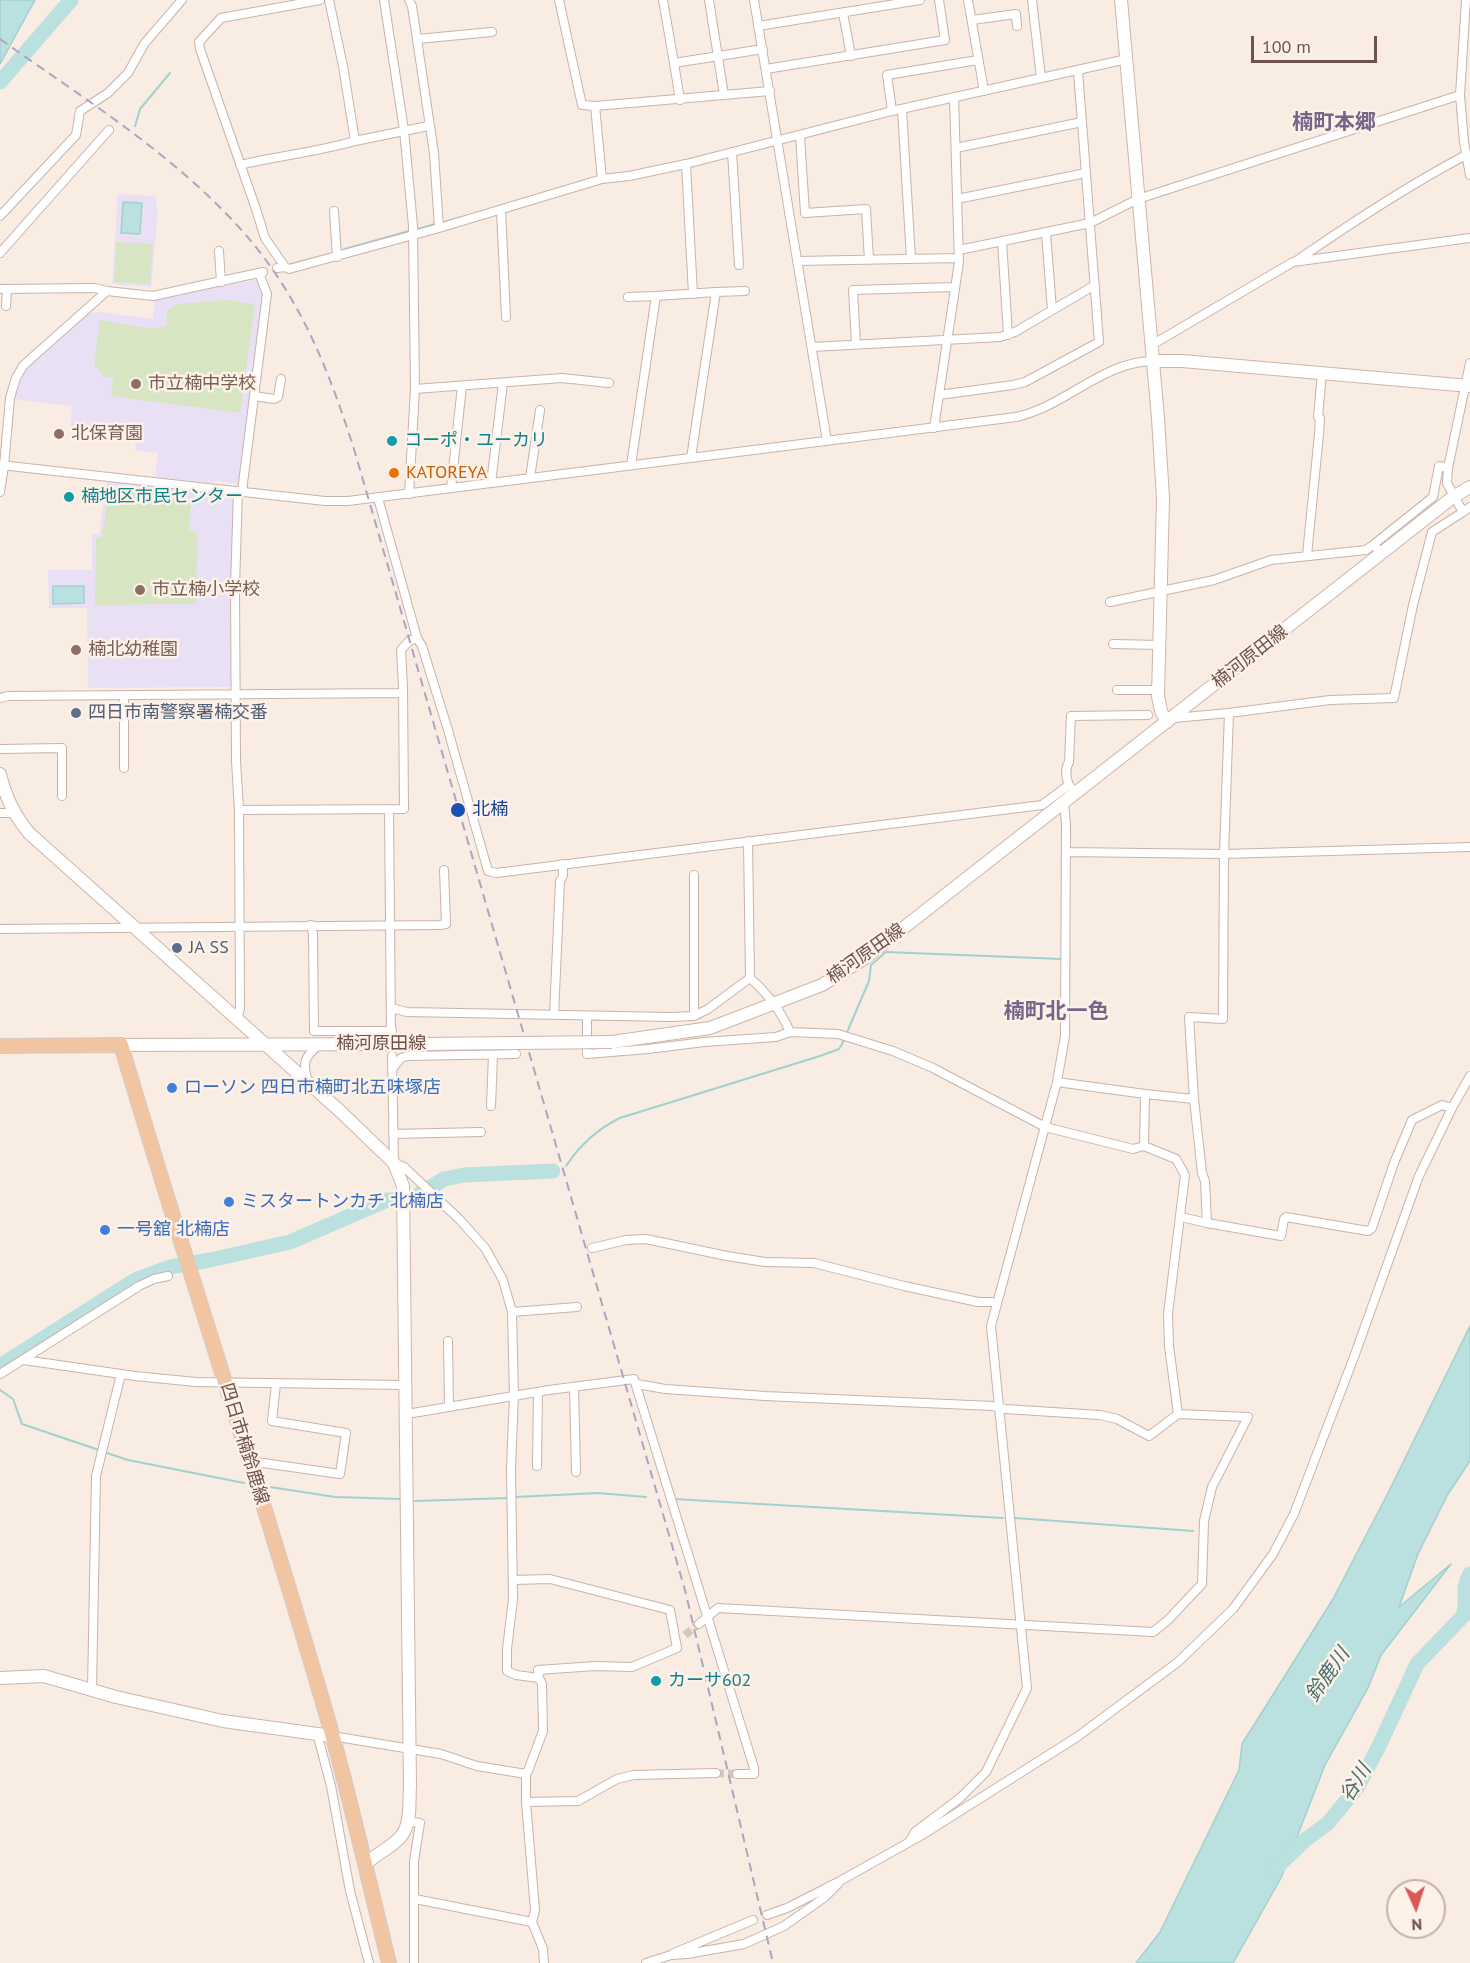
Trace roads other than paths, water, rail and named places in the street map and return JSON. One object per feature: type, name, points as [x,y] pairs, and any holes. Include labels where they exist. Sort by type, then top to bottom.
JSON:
[{"type":"main road","points":[[0,1046],[121,1045]]},
{"type":"main road","name":"四日市楠鈴鹿線","points":[[121,1045],[332,1736],[389,1963]]},
{"type":"street","points":[[0,216],[75,135],[80,111],[108,93],[128,73],[144,44],[182,0]]},
{"type":"street","points":[[320,0],[221,18],[199,42],[265,238],[281,267],[289,269],[337,257],[413,231],[501,210],[602,179],[629,177],[686,164],[892,111],[1127,59]]},
{"type":"street","points":[[329,0],[355,141]]},
{"type":"street","points":[[384,0],[404,130],[413,231],[415,389],[409,494]]},
{"type":"street","points":[[409,0],[434,153],[439,224]]},
{"type":"street","points":[[560,0],[582,105],[680,100],[770,91]]},
{"type":"street","points":[[663,0],[680,100]]},
{"type":"street","points":[[709,0],[724,95]]},
{"type":"street","points":[[754,0],[827,441]]},
{"type":"street","points":[[758,26],[920,0]]},
{"type":"street","points":[[766,69],[945,40],[939,0]]},
{"type":"street","points":[[968,0],[984,91]]},
{"type":"street","points":[[1032,0],[1041,78]]},
{"type":"street","points":[[1121,0],[1163,498],[1158,690],[1161,711],[1170,720],[1330,700],[1394,698],[1413,605],[1432,532],[1466,510],[1453,496],[1447,483],[1448,468],[1468,385],[1470,363]]},
{"type":"street","points":[[1466,0],[1464,89],[1466,155],[1470,175]]},
{"type":"street","points":[[843,13],[851,56]]},
{"type":"street","points":[[972,20],[1016,14],[1017,26]]},
{"type":"street","points":[[417,39],[492,32]]},
{"type":"street","points":[[674,63],[763,49]]},
{"type":"street","points":[[892,111],[887,75],[978,60]]},
{"type":"street","points":[[939,395],[1025,382],[1099,342],[1078,71]]},
{"type":"street","points":[[797,261],[911,259],[959,254],[1002,241],[1090,224],[1138,199],[1464,89]]},
{"type":"street","points":[[934,428],[959,254],[954,97]]},
{"type":"street","points":[[595,106],[602,179]]},
{"type":"street","points":[[902,109],[911,259]]},
{"type":"street","points":[[956,148],[1082,122]]},
{"type":"street","points":[[240,165],[428,126]]},
{"type":"street","points":[[0,253],[109,130]]},
{"type":"street","points":[[800,136],[805,213],[866,209],[868,260]]},
{"type":"street","points":[[732,152],[739,265]]},
{"type":"street","points":[[1150,346],[1293,262],[1425,177],[1466,155]]},
{"type":"street","points":[[686,164],[693,294]]},
{"type":"street","points":[[957,199],[1086,173]]},
{"type":"street","points":[[501,210],[506,317]]},
{"type":"street","points":[[334,211],[337,257]]},
{"type":"street","points":[[1046,233],[1052,310]]},
{"type":"street","points":[[1293,262],[1470,238]]},
{"type":"street","points":[[1002,241],[1008,335]]},
{"type":"street","points":[[219,251],[221,282]]},
{"type":"street","points":[[6,306],[4,289],[95,288],[153,296],[261,272],[267,294],[240,491],[235,587],[240,926],[240,1008],[237,1020]]},
{"type":"street","points":[[812,347],[1000,337],[1008,335],[1095,285]]},
{"type":"street","points":[[856,344],[853,290],[955,287]]},
{"type":"street","points":[[0,492],[10,398],[16,378],[23,366],[106,291]]},
{"type":"street","points":[[628,297],[745,291]]},
{"type":"street","points":[[691,458],[716,292]]},
{"type":"street","points":[[631,465],[656,296]]},
{"type":"street","points":[[2,466],[335,502],[1025,415],[1135,361],[1182,361],[1468,385]]},
{"type":"street","points":[[1307,555],[1319,434],[1320,418],[1318,417],[1322,373]]},
{"type":"street","points":[[254,396],[274,399],[278,397],[281,378]]},
{"type":"street","points":[[415,389],[562,378],[609,383]]},
{"type":"street","points":[[491,483],[503,383]]},
{"type":"street","points":[[451,488],[462,386]]},
{"type":"street","points":[[530,477],[540,410]]},
{"type":"street","points":[[1110,602],[1214,580],[1271,560],[1378,549],[1433,497],[1439,466],[1448,468]]},
{"type":"street","name":"楠河原田線","points":[[121,1045],[266,1046],[612,1042],[710,1028],[774,1005],[822,985],[865,958],[1064,803],[1073,789],[1170,720],[1378,549],[1453,496],[1470,487]]},
{"type":"street","points":[[378,498],[417,639],[422,646],[448,730],[488,871],[496,873],[1042,805],[1073,789],[1067,778],[1071,716],[1148,716]]},
{"type":"street","points":[[239,810],[404,809],[400,650],[409,641],[417,639]]},
{"type":"street","points":[[1113,644],[1160,645]]},
{"type":"street","points":[[1117,690],[1158,690]]},
{"type":"street","points":[[0,698],[8,696],[402,693]]},
{"type":"street","points":[[124,696],[124,768]]},
{"type":"street","points":[[1207,1223],[1205,1181],[1202,1173],[1194,1099],[1189,1017],[1223,1019],[1224,854],[1229,713]]},
{"type":"street","points":[[0,749],[62,748],[62,796]]},
{"type":"street","points":[[0,774],[14,813],[29,833],[308,1082],[393,1163],[403,1186],[411,1749],[408,1821],[402,1835],[372,1857],[365,1865]]},
{"type":"street","points":[[908,1843],[915,1832],[971,1788],[986,1772],[1027,1688],[991,1326],[1057,1082],[1065,1036],[1064,803]]},
{"type":"street","points":[[311,925],[314,1031],[391,1032],[389,809]]},
{"type":"street","points":[[0,813],[14,813]]},
{"type":"street","points":[[748,841],[750,978],[762,989],[782,1015],[790,1032]]},
{"type":"street","points":[[1066,852],[1224,854],[1470,847]]},
{"type":"street","points":[[554,1015],[560,881],[563,876],[563,864]]},
{"type":"street","points":[[0,929],[446,924],[444,870]]},
{"type":"street","points":[[694,875],[694,1016]]},
{"type":"street","points":[[392,1008],[407,1012],[694,1016],[722,1000],[750,978]]},
{"type":"street","points":[[587,1016],[587,1054],[776,1037],[790,1032],[846,1037],[893,1051],[933,1068],[1045,1126],[1133,1149],[1144,1146],[1176,1159],[1185,1175],[1168,1314],[1168,1346],[1178,1414]]},
{"type":"street","points":[[308,1082],[305,1062],[310,1052],[320,1044]]},
{"type":"street","points":[[491,1106],[494,1054]]},
{"type":"street","points":[[392,1069],[401,1058],[408,1056],[516,1054]]},
{"type":"street","points":[[392,1056],[393,1163]]},
{"type":"street","points":[[767,1915],[840,1881],[908,1843],[1077,1737],[1136,1695],[1198,1644],[1233,1609],[1273,1554],[1294,1514],[1354,1357],[1419,1176],[1470,1076]]},
{"type":"street","points":[[1057,1082],[1194,1099]]},
{"type":"street","points":[[1144,1146],[1145,1094]]},
{"type":"street","points":[[1181,1217],[1281,1236],[1286,1217],[1368,1231],[1372,1228],[1394,1163],[1412,1120],[1442,1105],[1452,1108]]},
{"type":"street","points":[[393,1134],[481,1132]]},
{"type":"street","points":[[393,1163],[404,1167],[460,1220],[491,1257],[503,1280],[512,1312],[514,1395],[513,1610],[507,1649],[507,1671],[516,1675],[538,1678]]},
{"type":"street","points":[[1185,1175],[1202,1173]]},
{"type":"street","points":[[592,1248],[626,1240],[646,1239],[765,1262],[814,1263],[958,1298],[978,1302],[997,1302]]},
{"type":"street","points":[[0,1374],[139,1286],[168,1276]]},
{"type":"street","points":[[512,1312],[577,1307]]},
{"type":"street","points":[[448,1341],[449,1407]]},
{"type":"street","points":[[24,1360],[196,1382],[406,1385]]},
{"type":"street","points":[[92,1690],[96,1476],[120,1374]]},
{"type":"street","points":[[407,1414],[514,1395],[634,1379],[703,1621],[754,1768],[754,1774],[737,1774]]},
{"type":"street","points":[[249,1461],[340,1474],[346,1433],[272,1421],[276,1384]]},
{"type":"street","points":[[637,1384],[665,1389],[765,1396],[993,1406],[1100,1415],[1117,1419],[1149,1436],[1178,1414],[1248,1417],[1212,1487],[1204,1521],[1202,1584],[1167,1621],[1153,1632],[718,1608],[703,1621]]},
{"type":"street","points":[[574,1387],[576,1472]]},
{"type":"street","points":[[537,1466],[538,1392]]},
{"type":"street","points":[[513,1580],[550,1579],[670,1610],[677,1648],[632,1666],[538,1670],[538,1678],[542,1684],[543,1731],[526,1774],[526,1802],[535,1910],[532,1922],[543,1949],[544,1963]]},
{"type":"street","points":[[676,1641],[685,1635]]},
{"type":"street","points":[[0,1678],[44,1676],[116,1697],[223,1721],[317,1733],[441,1754],[477,1766],[526,1774]]},
{"type":"street","points":[[317,1733],[331,1786],[350,1890],[369,1963]]},
{"type":"street","points":[[526,1802],[578,1801],[617,1779],[634,1774],[716,1773]]},
{"type":"street","points":[[408,1821],[420,1823],[414,1861],[414,1963]]},
{"type":"street","points":[[671,1955],[744,1944],[784,1926],[834,1890],[840,1881]]},
{"type":"street","points":[[415,1899],[532,1922]]},
{"type":"street","points":[[645,1963],[671,1955],[753,1920]]},
{"type":"water","points":[[0,0],[35,0],[0,64]]},
{"type":"water","points":[[123,202],[142,203],[140,234],[121,233]]},
{"type":"water","points":[[53,586],[84,586],[84,603],[53,604]]},
{"type":"water","name":"鈴鹿川","points":[[1470,1326],[1470,1461],[1448,1494],[1418,1554],[1399,1607],[1451,1564],[1381,1655],[1368,1688],[1325,1765],[1281,1878],[1233,1963],[1136,1963],[1160,1932],[1239,1770],[1242,1744],[1333,1599]]},
{"type":"waterway","points":[[0,82],[71,0]]},
{"type":"waterway","points":[[135,126],[140,109],[170,73]]},
{"type":"waterway","points":[[441,223],[461,217]]},
{"type":"waterway","points":[[415,230],[435,224]]},
{"type":"waterway","points":[[345,249],[409,231]]},
{"type":"waterway","points":[[291,264],[329,254]]},
{"type":"waterway","points":[[566,1166],[590,1138],[620,1118],[839,1049],[869,981],[871,965],[886,952],[1062,959]]},
{"type":"waterway","points":[[0,1366],[135,1280],[170,1267],[290,1242],[387,1200],[410,1200],[444,1179],[464,1175],[553,1171]]},
{"type":"waterway","points":[[0,1390],[13,1399],[22,1424],[99,1450]]},
{"type":"waterway","points":[[104,1452],[128,1460],[244,1483]]},
{"type":"waterway","points":[[270,1487],[335,1497],[401,1499]]},
{"type":"waterway","points":[[515,1497],[598,1493],[646,1497]]},
{"type":"waterway","points":[[415,1501],[509,1498]]},
{"type":"waterway","points":[[674,1499],[1003,1518]]},
{"type":"waterway","points":[[1015,1518],[1193,1531]]},
{"type":"waterway","name":"谷川","points":[[1276,1868],[1304,1841],[1328,1823],[1357,1788],[1417,1664],[1463,1616],[1465,1590],[1470,1574]]},
{"type":"tunnel","points":[[685,1635],[699,1624]]},
{"type":"tunnel","points":[[716,1773],[737,1774]]},
{"type":"railway","points":[[0,39],[115,119],[189,178],[223,210],[254,245],[281,282],[304,322],[323,363],[354,449],[685,1590],[773,1963]]},
{"type":"place","name":"市立楠中学校","points":[[136,384]]},
{"type":"place","name":"北保育園","points":[[59,434]]},
{"type":"place","name":"コーポ・ユーカリ","points":[[392,441]]},
{"type":"place","name":"KATOREYA","points":[[394,473]]},
{"type":"place","name":"楠地区市民センター","points":[[69,497]]},
{"type":"place","name":"市立楠小学校","points":[[140,590]]},
{"type":"place","name":"楠北幼稚園","points":[[76,650]]},
{"type":"place","name":"四日市南警察署楠交番","points":[[76,713]]},
{"type":"place","name":"北楠","points":[[458,810]]},
{"type":"place","name":"JA SS","points":[[177,948]]},
{"type":"place","name":"ローソン 四日市楠町北五味塚店","points":[[172,1088]]},
{"type":"place","name":"ミスタートンカチ 北楠店","points":[[229,1202]]},
{"type":"place","name":"一号舘 北楠店","points":[[105,1230]]},
{"type":"place","name":"カーサ602","points":[[656,1681]]},
{"type":"district","name":"楠町本郷","points":[[1334,123]]},
{"type":"district","name":"楠町北一色","points":[[1056,1012]]}]
